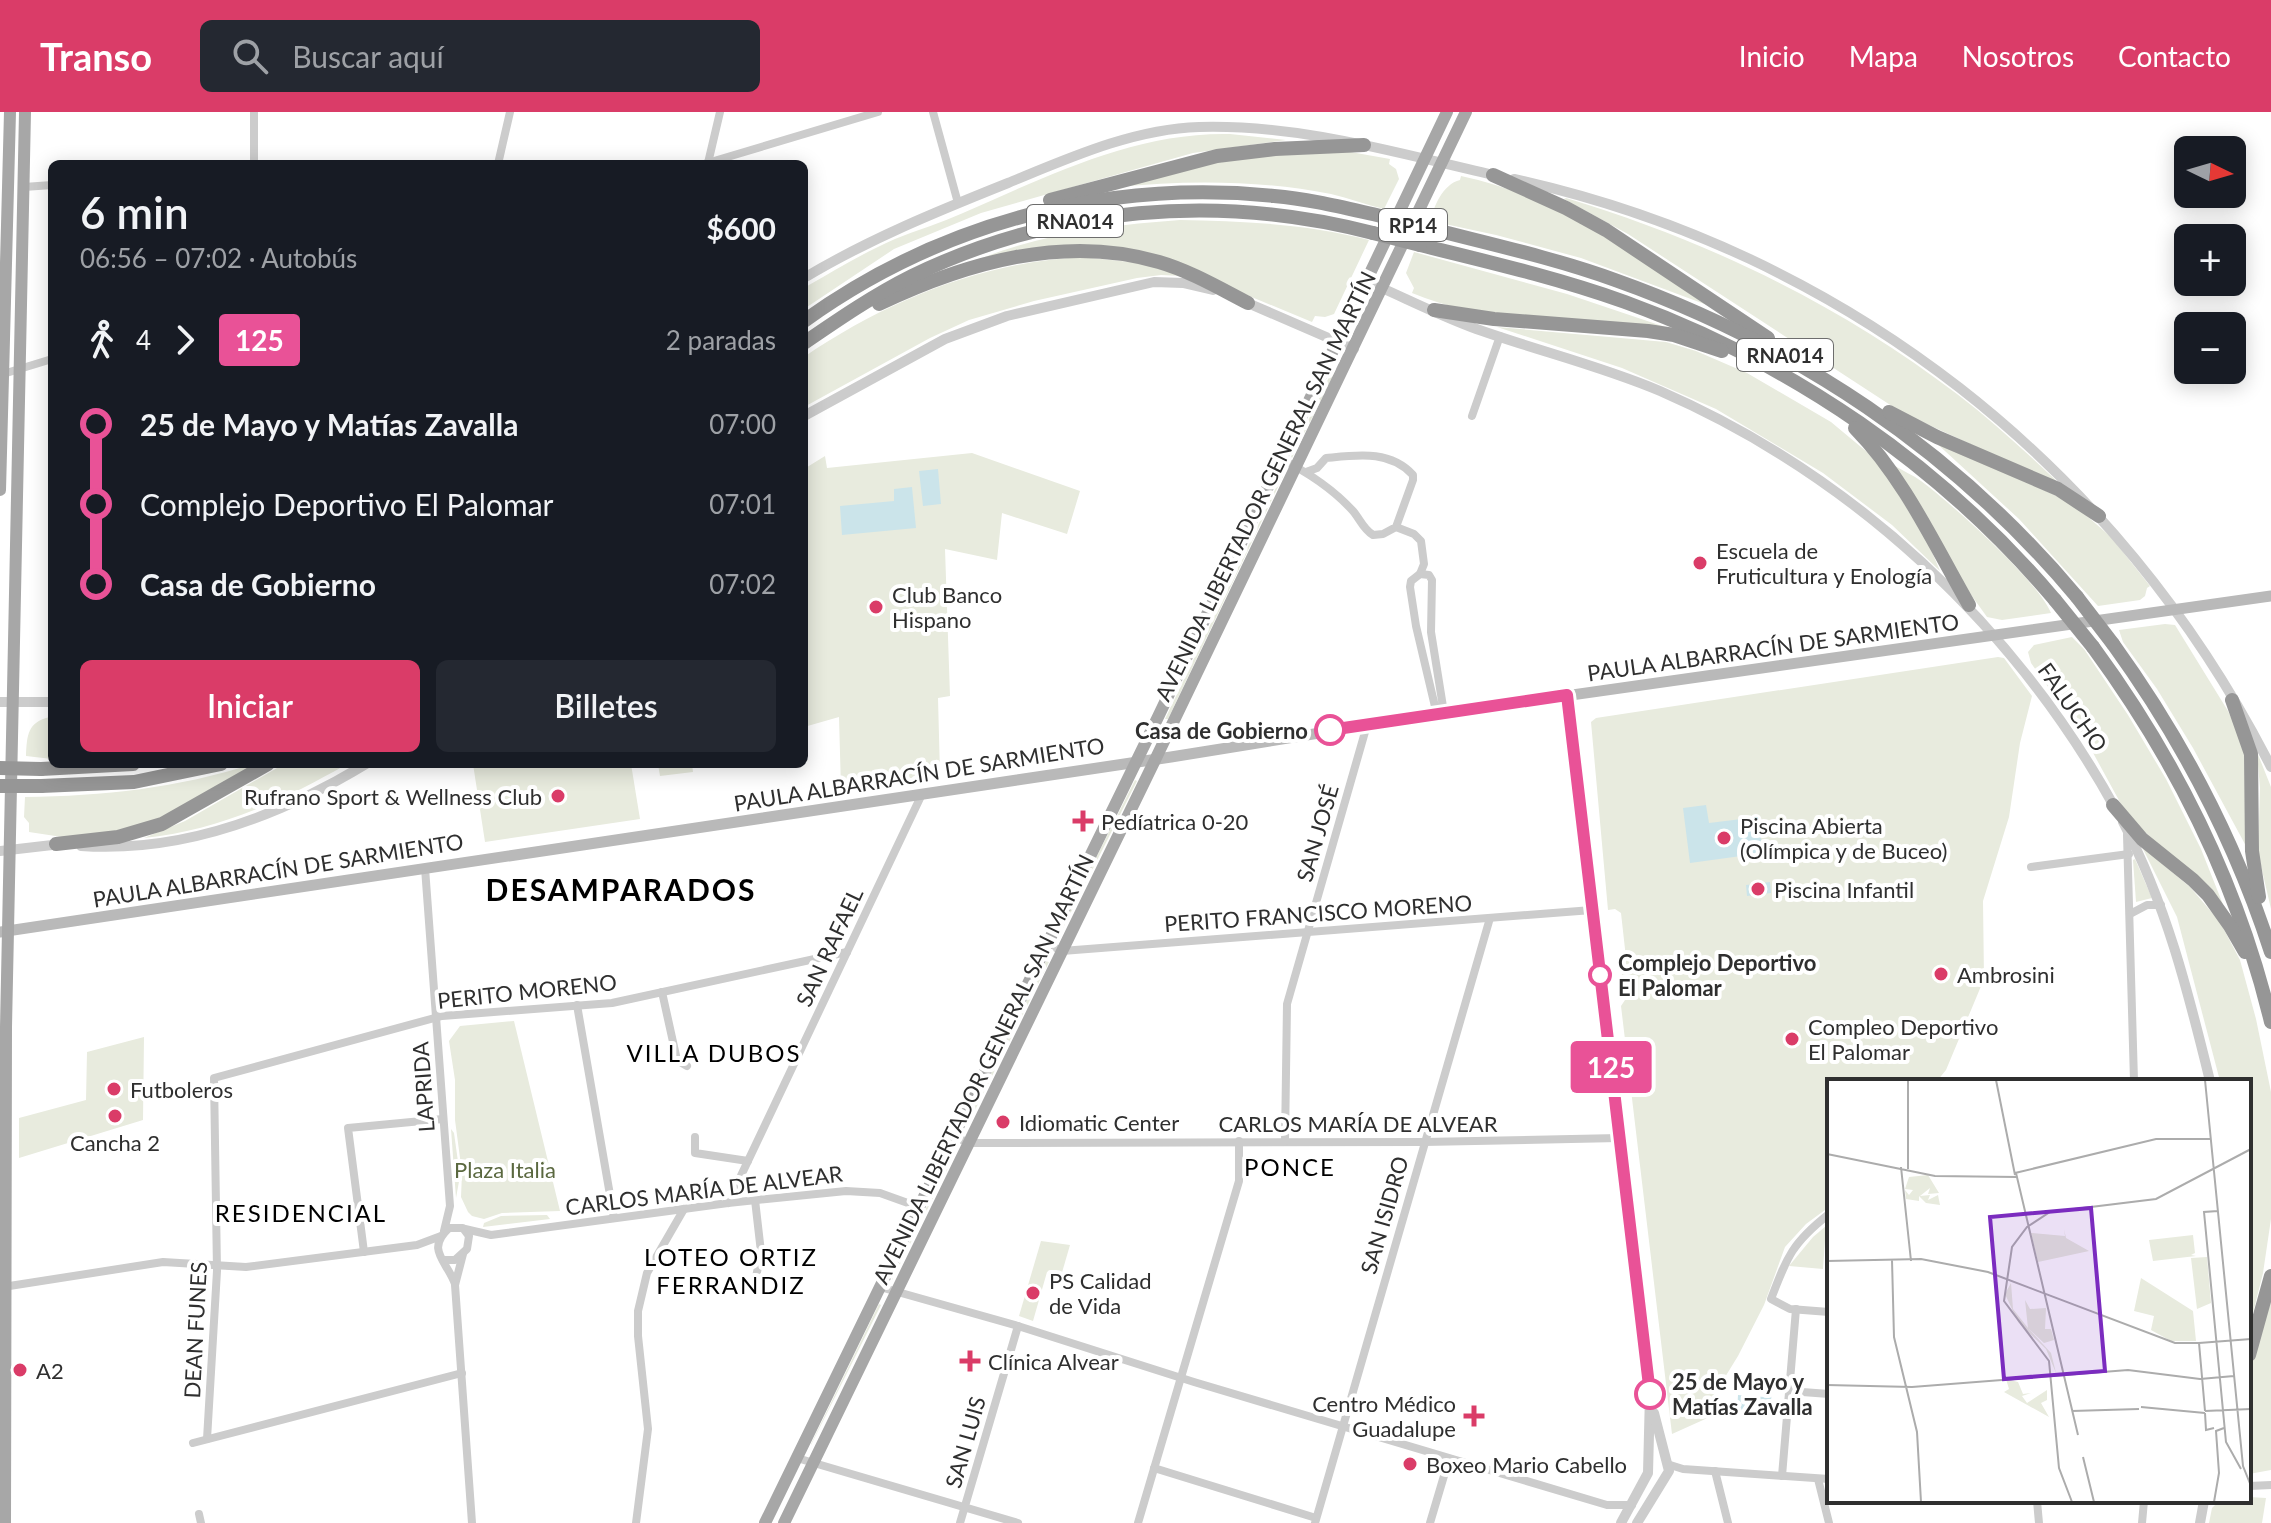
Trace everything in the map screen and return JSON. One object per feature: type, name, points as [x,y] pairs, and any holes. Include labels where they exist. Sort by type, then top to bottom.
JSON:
[{"type":"highway","points":[[924,251],[947,234],[991,217],[1208,158],[1275,149],[1364,145]]},
{"type":"highway","points":[[1493,175],[1606,230],[1824,378],[1937,437],[2058,489],[2099,516]]},
{"type":"highway","name":"RNA014","points":[[808,318],[859,284],[924,251],[986,226],[1088,201],[1155,193],[1220,192],[1275,196],[1428,228],[1571,266],[1649,292],[1732,327],[1824,378],[1909,437],[1960,478],[2019,533],[2077,597],[2161,713],[2195,772],[2234,854],[2271,952]]},
{"type":"highway","name":"RNA014","points":[[808,340],[866,302],[952,258],[1021,234],[1075,221],[1147,212],[1226,210],[1307,219],[1529,272],[1610,297],[1687,326],[1818,396],[1904,456],[1957,499],[2023,563],[2055,600],[2093,647],[2145,721],[2204,829],[2242,924],[2271,1022]]},
{"type":"highway","points":[[824,329],[945,277],[1000,260],[1058,251],[1103,251],[1159,262],[1187,272],[1248,303]]},
{"type":"highway","points":[[1434,310],[1494,319],[1662,333],[1768,367]]},
{"type":"highway","points":[[1818,396],[1885,460],[1969,605]]},
{"type":"highway","points":[[2232,700],[2251,754],[2252,851],[2266,937]]},
{"type":"highway","points":[[0,768],[59,768]]},
{"type":"highway","points":[[0,786],[134,782],[202,768]]},
{"type":"highway","points":[[56,844],[118,837],[154,827],[261,768]]},
{"type":"highway","points":[[2113,805],[2142,839],[2193,880],[2215,903],[2244,951],[2266,1000]]},
{"type":"highway","points":[[2251,1348],[2271,1276]]},
{"type":"main road","points":[[0,490],[10,112]]},
{"type":"main road","points":[[5,1523],[3,1286],[7,702],[25,112]]},
{"type":"main road","name":"AVENIDA LIBERTADOR GENERAL SAN MARTÍN","points":[[765,1523],[1136,761],[1447,112]]},
{"type":"main road","name":"AVENIDA LIBERTADOR GENERAL SAN MARTÍN","points":[[784,1523],[1156,758],[1302,469],[1354,349],[1466,112]]},
{"type":"main road","name":"PAULA ALBARRACÍN DE SARMIENTO","points":[[4,932],[1567,695],[2271,596]]},
{"type":"street","points":[[254,112],[254,160]]},
{"type":"street","points":[[499,160],[510,112]]},
{"type":"street","points":[[707,160],[720,112]]},
{"type":"street","points":[[716,160],[878,112]]},
{"type":"street","points":[[933,112],[958,203]]},
{"type":"street","points":[[808,276],[885,234],[1085,152],[1161,131],[1202,127],[1341,139],[1582,196],[1663,223],[1740,254],[1848,311],[1920,358],[1992,413],[2047,463],[2133,554],[2243,714],[2271,767]]},
{"type":"street","points":[[24,187],[48,185]]},
{"type":"street","name":"FALUCHO","points":[[1366,281],[1469,326],[1627,378],[1685,402],[1748,435],[1815,476],[1864,513],[1969,605],[2063,722],[2127,830],[2161,905],[2179,959],[2209,1079]]},
{"type":"street","points":[[808,414],[945,339],[976,326],[1026,311],[1144,284],[1166,282],[1201,286],[1354,349]]},
{"type":"street","points":[[1472,416],[1500,336]]},
{"type":"street","points":[[3,374],[48,360]]},
{"type":"street","points":[[1302,469],[1317,468],[1326,458],[1380,456],[1393,459],[1408,470],[1413,480],[1396,527]]},
{"type":"street","points":[[1281,459],[1302,469],[1353,511],[1368,533],[1377,535],[1396,527],[1421,541],[1424,564],[1410,587],[1416,626],[1441,714]]},
{"type":"street","points":[[1420,574],[1429,575],[1432,580],[1431,632],[1441,714]]},
{"type":"street","points":[[1567,695],[1650,1400],[1666,1470],[1637,1523]]},
{"type":"street","points":[[7,702],[48,702]]},
{"type":"street","name":"SAN JOSÉ","points":[[1285,1141],[1287,1004],[1367,725]]},
{"type":"street","points":[[6,849],[56,844],[130,847],[202,835],[284,808],[359,768]]},
{"type":"street","name":"SAN RAFAEL","points":[[728,1203],[922,794]]},
{"type":"street","points":[[2127,830],[2134,1079]]},
{"type":"street","points":[[2031,867],[2129,854]]},
{"type":"street","name":"LAPRIDA","points":[[425,868],[450,1206],[443,1234]]},
{"type":"street","points":[[2130,914],[2147,905],[2161,905]]},
{"type":"street","name":"PERITO FRANCISCO MORENO","points":[[1047,944],[1062,951],[1592,910]]},
{"type":"street","name":"SAN ISIDRO","points":[[1315,1520],[1490,918]]},
{"type":"street","name":"PERITO MORENO","points":[[214,1078],[436,1018],[612,1003],[847,952]]},
{"type":"street","points":[[662,992],[677,1060],[687,1066]]},
{"type":"street","points":[[577,1005],[614,1218]]},
{"type":"street","name":"DEAN FUNES","points":[[207,1439],[217,1266],[214,1078]]},
{"type":"street","points":[[364,1252],[348,1128],[443,1119]]},
{"type":"street","name":"CARLOS MARÍA DE ALVEAR","points":[[953,1136],[969,1143],[1424,1142],[1619,1138]]},
{"type":"street","points":[[695,1137],[695,1153],[748,1161]]},
{"type":"street","points":[[1138,1523],[1239,1181],[1239,1141]]},
{"type":"street","name":"CARLOS MARÍA DE ALVEAR","points":[[463,1228],[491,1235],[728,1203],[862,1191],[880,1193],[919,1207]]},
{"type":"street","points":[[740,1288],[754,1287],[761,1252],[755,1200]]},
{"type":"street","name":"LAPRIDA","points":[[450,1206],[463,1228]]},
{"type":"street","points":[[636,1523],[648,1429],[638,1311],[647,1273],[684,1209]]},
{"type":"street","points":[[1827,1216],[1791,1250],[1771,1299],[1796,1309],[1827,1312]]},
{"type":"street","points":[[3,1286],[163,1262],[246,1267],[415,1245],[454,1226],[463,1228],[469,1236],[455,1285],[472,1523]]},
{"type":"street","points":[[440,1257],[443,1234]]},
{"type":"street","name":"CARLOS MARÍA DE ALVEAR","points":[[465,1252],[491,1235]]},
{"type":"street","points":[[415,1245],[429,1248],[440,1257],[455,1285]]},
{"type":"street","points":[[440,1257],[455,1260],[465,1252]]},
{"type":"street","points":[[880,1287],[1607,1505],[1632,1505]]},
{"type":"street","points":[[1782,1476],[1796,1309]]},
{"type":"street","name":"SAN LUIS","points":[[960,1523],[1018,1326]]},
{"type":"street","points":[[193,1443],[462,1373]]},
{"type":"street","points":[[1789,1391],[1827,1394]]},
{"type":"street","points":[[1650,1400],[1649,1470],[1655,1480],[1666,1470],[1683,1469],[1827,1479]]},
{"type":"street","points":[[797,1458],[1018,1523]]},
{"type":"street","points":[[1430,1523],[1449,1459]]},
{"type":"street","points":[[1607,1505],[1620,1523],[1656,1460],[1666,1470]]},
{"type":"street","points":[[1154,1468],[1315,1520]]},
{"type":"street","points":[[1715,1471],[1728,1523]]},
{"type":"street","points":[[1818,1479],[1829,1523]]},
{"type":"street","points":[[2251,1486],[2271,1485]]},
{"type":"street","points":[[2037,1503],[2039,1523]]},
{"type":"street","points":[[2142,1523],[2144,1503]]},
{"type":"street","points":[[2200,1523],[2204,1503]]},
{"type":"green space","points":[[1230,134],[1286,140],[1193,153],[981,213],[894,249],[808,306],[808,286],[895,239],[1092,159],[1160,140]]},
{"type":"green space","points":[[1345,151],[1390,159],[1389,164],[1396,169],[1399,179],[1384,209],[1331,194],[1250,184],[1197,182],[1116,187],[1188,167],[1259,153]]},
{"type":"green space","points":[[1461,176],[1497,185],[1561,212],[1619,246],[1707,305],[1581,258],[1431,221],[1440,197]]},
{"type":"green space","points":[[1566,198],[1721,255],[1866,331],[1957,394],[2063,487],[1901,412],[1628,234]]},
{"type":"green space","points":[[1180,220],[1275,224],[1369,240],[1334,314],[1315,316],[1312,322],[1158,258],[982,258],[1030,242],[1080,232]]},
{"type":"green space","points":[[1414,252],[1567,294],[1674,330],[1540,321],[1442,303],[1412,293],[1414,288],[1406,273]]},
{"type":"green space","points":[[1082,257],[1140,263],[1183,276],[1137,278],[1034,301],[969,320],[808,405],[808,354],[835,337],[868,318],[936,288],[972,276],[1045,260]]},
{"type":"green space","points":[[1497,327],[1666,342],[1747,373],[1831,422],[1867,452],[1888,477],[1929,545],[1940,571],[1892,525],[1823,473],[1716,409],[1622,368]]},
{"type":"green space","points":[[1332,371],[1335,372],[1292,458],[1291,456]]},
{"type":"green space","points":[[1933,440],[2072,503],[2111,537],[2150,586],[2145,596],[2140,600],[2098,606],[2019,519]]},
{"type":"green space","name":"Club Banco Hispano","points":[[972,453],[1080,491],[1067,534],[1002,513],[997,560],[945,549],[950,696],[938,698],[940,774],[841,789],[839,717],[808,726],[808,467],[825,456],[827,468]]},
{"type":"green space","points":[[1895,466],[1918,479],[1972,524],[2030,582],[2051,613],[2002,620],[1987,617],[1964,585]]},
{"type":"green space","points":[[1285,469],[1168,719],[1165,719]]},
{"type":"green space","points":[[2175,625],[2228,711],[2245,747],[2246,846],[2193,748],[2157,689],[2123,642],[2119,630]]},
{"type":"green space","points":[[2072,637],[2084,649],[2128,715],[2166,779],[2201,849],[2224,907],[2127,815],[2086,740],[2031,663],[2028,652],[2034,645]]},
{"type":"green space","name":"Compleo Deportivo El Palomar","points":[[1998,657],[2004,658],[2032,696],[2020,743],[2009,817],[1983,901],[1984,979],[1946,1070],[1939,1079],[1827,1079],[1827,1208],[1806,1224],[1785,1247],[1764,1305],[1706,1408],[1712,1416],[1672,1434],[1621,1006],[1625,1000],[1620,959],[1626,958],[1621,913],[1615,909],[1608,910],[1591,722],[1596,718]]},
{"type":"green space","points":[[48,718],[48,759],[26,756],[30,731],[42,719]]},
{"type":"green space","points":[[2257,752],[2271,787],[2271,909],[2258,853],[2260,788]]},
{"type":"green space","points":[[253,768],[176,813],[128,831],[62,837],[29,832],[29,823],[24,817],[25,797],[140,789]]},
{"type":"green space","points":[[277,768],[340,768],[299,790],[224,821],[144,838],[185,821]]},
{"type":"green space","name":"Rufrano Sport & Wellness Club","points":[[474,768],[632,768],[640,819],[485,842]]},
{"type":"green space","points":[[659,768],[692,768],[693,772],[660,776]]},
{"type":"green space","points":[[1137,781],[1063,928],[1062,926]]},
{"type":"green space","points":[[2142,847],[2190,887],[2220,922],[2240,960],[2256,1019],[2271,1092],[2271,1219],[2263,1273],[2251,1321],[2251,1079],[2219,1079],[2177,917]]},
{"type":"green space","points":[[2133,860],[2152,898],[2136,902]]},
{"type":"green space","points":[[1046,961],[1049,962],[973,1114],[972,1112]]},
{"type":"green space","name":"Plaza Italia","points":[[514,1021],[560,1211],[502,1213],[484,1219],[472,1216],[461,1197],[455,1080],[449,1041],[460,1026]]},
{"type":"green space","name":"Futboleros","points":[[144,1037],[143,1120],[19,1158],[19,1118],[86,1100],[87,1052]]},
{"type":"green space","points":[[451,1129],[460,1176],[456,1198]]},
{"type":"green space","points":[[953,1158],[892,1280],[892,1278]]},
{"type":"green space","points":[[547,1215],[550,1219],[483,1227],[484,1223],[501,1216]]},
{"type":"green space","points":[[1826,1226],[1823,1269],[1789,1266],[1813,1237]]},
{"type":"green space","name":"PS Calidad de Vida","points":[[1041,1241],[1070,1245],[1061,1276],[1047,1272],[1033,1321],[1019,1316]]},
{"type":"green space","points":[[2271,1292],[2271,1470],[2251,1474],[2251,1358]]},
{"type":"green space","points":[[881,1305],[811,1445],[811,1444]]},
{"type":"green space","points":[[2251,1497],[2266,1498],[2262,1523],[2209,1523],[2212,1508],[2217,1503],[2251,1503]]},
{"type":"water","points":[[938,469],[941,504],[923,506],[919,471]]},
{"type":"water","points":[[912,487],[916,528],[842,535],[840,506],[894,501],[894,489]]},
{"type":"water","name":"Piscina Abierta (Olímpica y de Buceo)","points":[[1706,805],[1709,823],[1758,817],[1763,853],[1690,863],[1683,808]]},
{"type":"water","name":"Piscina Infantil","points":[[1770,882],[1771,893],[1747,896],[1746,885]]},
{"type":"water","points":[[1765,1388],[1772,1388],[1770,1414],[1737,1412],[1738,1395],[1764,1397]]},
{"type":"bus line","name":"125","points":[[1330,730],[1567,695],[1650,1394]]},
{"type":"place","name":"Escuela de Fruticultura y Enología","points":[[1700,563]]},
{"type":"place","name":"Club Banco Hispano","points":[[876,607]]},
{"type":"place","name":"Casa de Gobierno","points":[[1330,730]]},
{"type":"place","name":"Rufrano Sport & Wellness Club","points":[[558,796]]},
{"type":"place","name":"Pedíatrica 0-20","points":[[1083,821]]},
{"type":"place","name":"Piscina Abierta (Olímpica y de Buceo)","points":[[1724,838]]},
{"type":"place","name":"Piscina Infantil","points":[[1758,889]]},
{"type":"place","name":"Ambrosini","points":[[1941,974]]},
{"type":"place","name":"Complejo Deportivo El Palomar","points":[[1600,975]]},
{"type":"place","name":"Compleo Deportivo El Palomar","points":[[1792,1039]]},
{"type":"place","name":"Futboleros","points":[[114,1089]]},
{"type":"place","name":"Cancha 2","points":[[115,1116]]},
{"type":"place","name":"Idiomatic Center","points":[[1003,1122]]},
{"type":"place","name":"PS Calidad de Vida","points":[[1033,1293]]},
{"type":"place","name":"Clínica Alvear","points":[[970,1361]]},
{"type":"place","name":"A2","points":[[20,1370]]},
{"type":"place","name":"25 de Mayo y Matías Zavalla","points":[[1650,1394]]},
{"type":"place","name":"Centro Médico Guadalupe","points":[[1474,1416]]},
{"type":"place","name":"Boxeo Mario Cabello","points":[[1410,1464]]},
{"type":"district","name":"DESAMPARADOS","points":[[621,889]]},
{"type":"district","name":"VILLA DUBOS","points":[[714,1052]]},
{"type":"district","name":"PONCE","points":[[1290,1166]]},
{"type":"district","name":"RESIDENCIAL","points":[[301,1212]]},
{"type":"district","name":"LOTEO ORTIZ FERRANDIZ","points":[[731,1270]]}]
